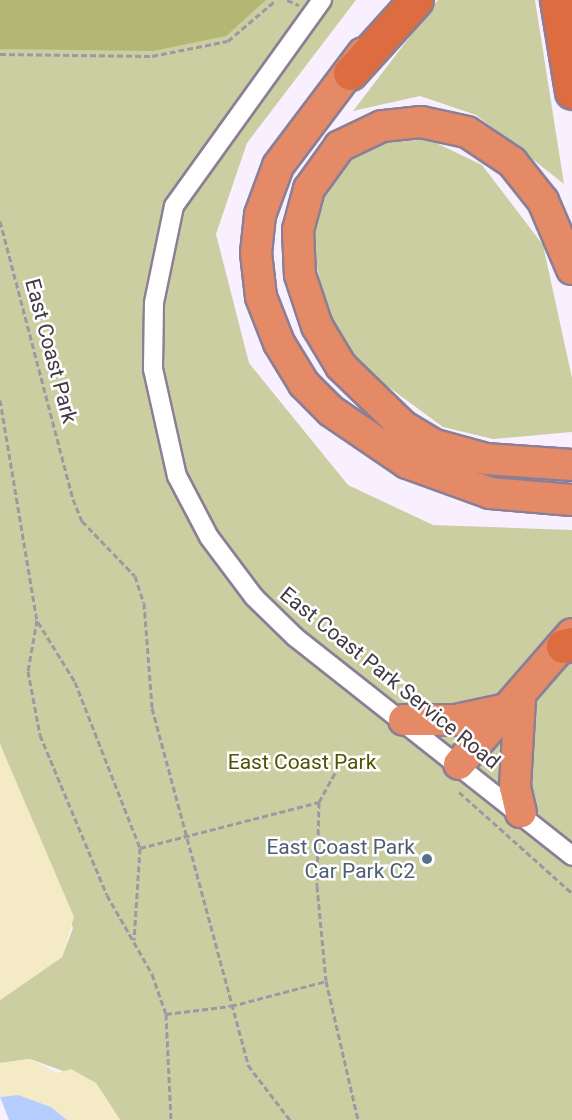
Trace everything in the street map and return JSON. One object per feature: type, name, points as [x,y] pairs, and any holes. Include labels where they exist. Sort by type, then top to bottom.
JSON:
[{"type":"highway","points":[[350,73],[398,0]]},
{"type":"highway","points":[[416,0],[350,73],[278,166],[260,215],[255,253],[261,297],[304,384],[332,411],[407,463],[490,493],[572,500]]},
{"type":"highway","points":[[557,0],[572,92]]},
{"type":"highway","points":[[572,269],[543,201],[512,162],[467,132],[421,123],[382,126],[340,146],[309,189],[298,230],[300,275],[317,326],[341,366],[403,426],[435,445],[486,459],[572,465]]},
{"type":"highway","points":[[459,764],[516,703],[569,641]]},
{"type":"highway","points":[[404,720],[456,720],[516,703]]},
{"type":"highway","points":[[516,703],[515,787],[521,812]]},
{"type":"street","name":"East Coast Park Service Road","points":[[322,0],[174,206],[154,303],[153,369],[177,476],[209,537],[254,597],[295,637],[521,812],[572,856]]},
{"type":"path","points":[[0,54],[152,56],[228,41],[276,0]]},
{"type":"path","name":"East Coast Park","points":[[0,222],[73,499],[82,521],[135,576],[144,603],[152,708],[185,840],[248,1065],[290,1120]]},
{"type":"path","points":[[0,400],[37,620],[28,671],[40,735],[107,895],[134,940],[166,1014],[171,1120]]},
{"type":"path","points":[[37,620],[75,682],[140,848],[134,940]]},
{"type":"path","points":[[341,762],[319,802],[317,886],[326,981],[358,1120]]},
{"type":"path","points":[[140,848],[185,840],[319,802]]},
{"type":"path","points":[[166,1014],[231,1006],[326,981]]},
{"type":"green space","name":"East Coast Park","points":[[0,0],[356,0],[247,143],[216,234],[249,363],[348,485],[433,525],[572,530],[572,1120],[120,1120],[96,1083],[30,1059],[0,1063],[0,1000],[62,957],[73,928],[0,744]]},
{"type":"green space","points":[[0,0],[266,0],[226,36],[153,51],[0,49]]},
{"type":"green space","points":[[438,0],[535,0],[564,184],[476,115],[420,96],[353,111]]},
{"type":"green space","points":[[428,139],[482,165],[543,245],[572,378],[572,432],[493,439],[443,427],[364,369],[330,322],[312,246],[322,202],[349,161],[386,143]]},
{"type":"sand","points":[[0,744],[74,917],[62,957],[0,1000]]},
{"type":"sand","points":[[30,1059],[57,1073],[71,1069],[96,1083],[120,1120],[67,1120],[51,1107],[18,1095],[0,1097],[0,1063]]},
{"type":"water","points":[[18,1095],[51,1107],[67,1120],[9,1120],[0,1097]]},
{"type":"place","name":"East Coast Park Car Park C2","points":[[427,859]]}]
